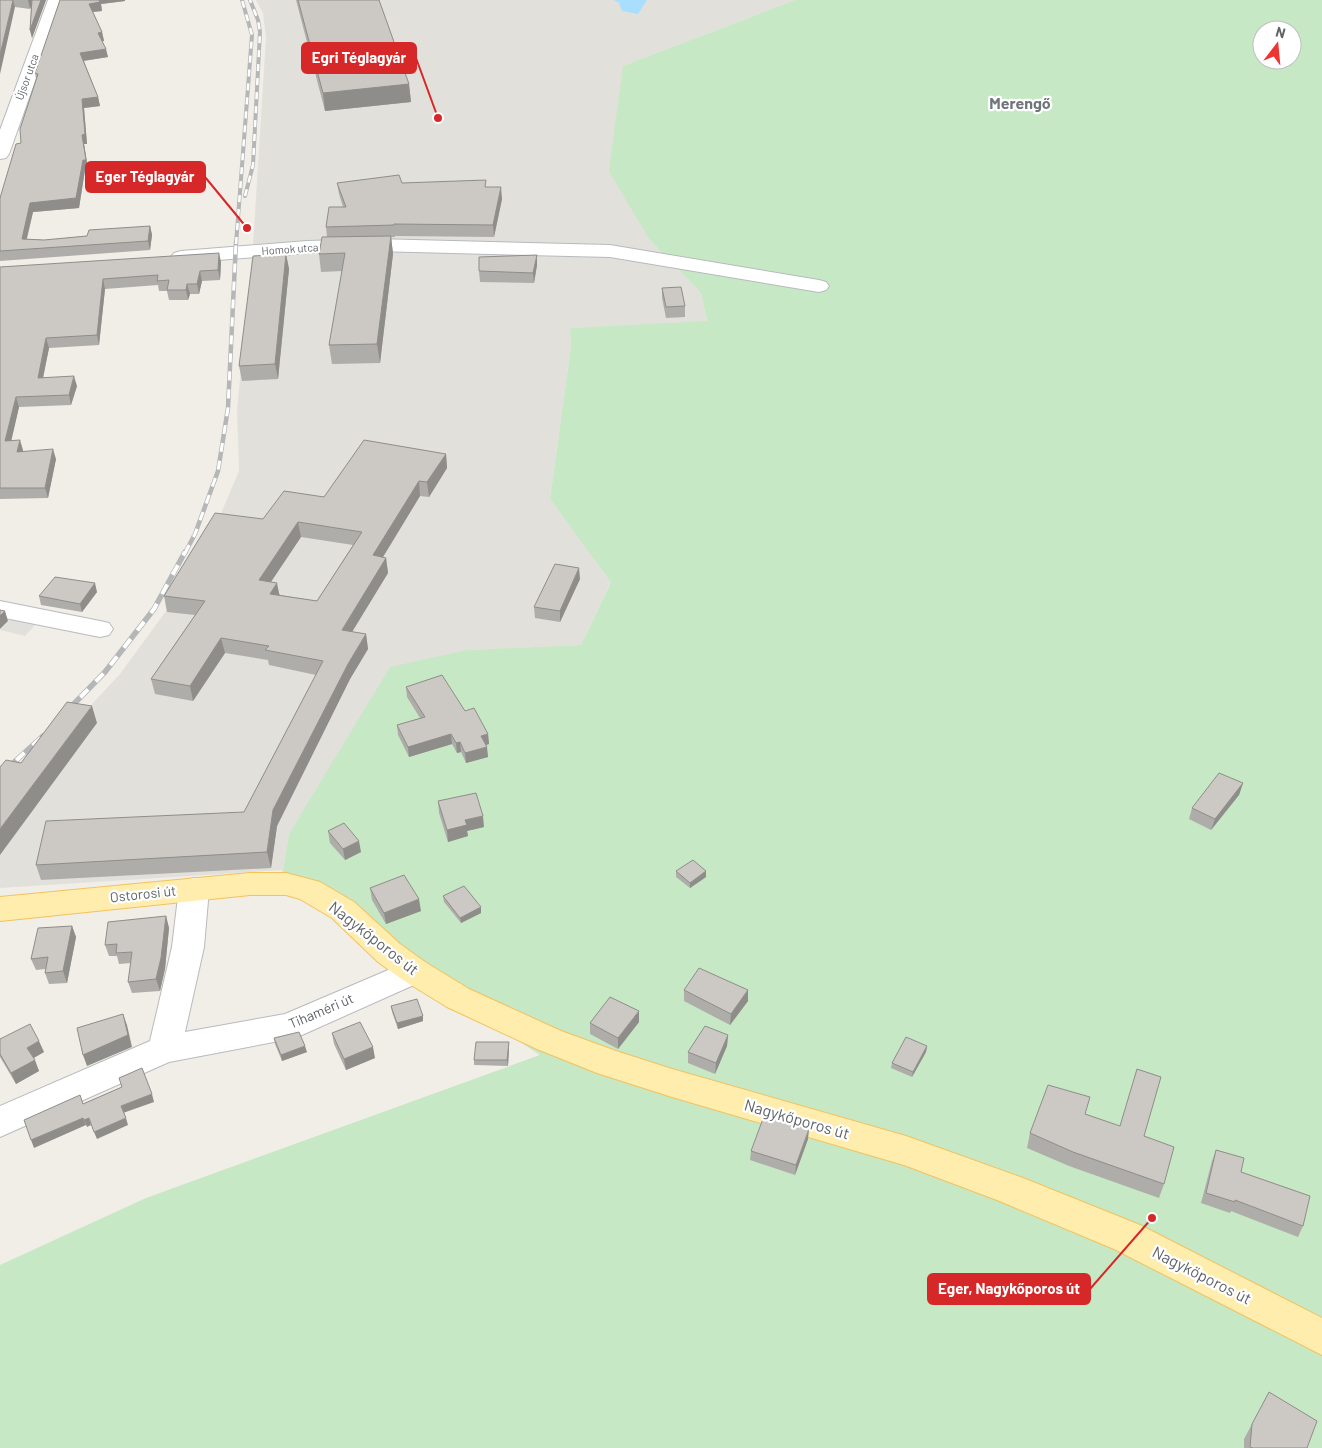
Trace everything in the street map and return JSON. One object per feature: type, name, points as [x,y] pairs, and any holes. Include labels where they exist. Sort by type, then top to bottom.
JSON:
[{"type":"main road","name":"Ostorosi út","points":[[0,909],[250,884],[286,884]]},
{"type":"main road","name":"Nagykőporos út","points":[[286,884],[309,890],[343,910],[389,953],[414,971],[458,998],[510,1023],[609,1063],[906,1151],[1010,1189],[1127,1237],[1322,1337]]},
{"type":"street","name":"Újsor utca","points":[[0,154],[56,0]]},
{"type":"street","name":"Homok utca","points":[[158,258],[307,247],[374,245],[610,251],[819,286]]},
{"type":"street","points":[[0,609],[100,629]]},
{"type":"street","points":[[165,1049],[188,948],[194,889]]},
{"type":"street","name":"Tihaméri út","points":[[0,1122],[165,1049],[290,1026],[414,971]]},
{"type":"shaded area","points":[[256,0],[795,0],[623,66],[649,239],[701,293],[707,322],[570,328],[571,346],[550,499],[611,581],[581,645],[467,650],[289,834],[283,870],[0,888],[0,793],[51,748],[120,674],[166,611],[211,537],[239,471],[237,410],[253,246],[266,38],[263,13]]},
{"type":"shaded area","points":[[10,619],[36,624],[25,636],[0,630]]},
{"type":"green space","points":[[795,0],[1322,0],[1322,1448],[0,1448],[0,1265],[146,1198],[540,1055],[325,913],[298,897],[271,894],[283,870],[289,834],[390,667],[467,650],[581,645],[611,582],[550,499],[571,346],[570,328],[707,321],[701,293],[649,239],[609,171],[623,66]]},
{"type":"water","points":[[614,0],[647,0],[638,14],[622,11],[619,3]]},
{"type":"building","points":[[0,0],[13,0],[0,55]]},
{"type":"building","points":[[32,0],[41,0],[30,30]]},
{"type":"building","points":[[60,0],[99,0],[100,2],[89,4],[102,32],[98,33],[106,49],[80,53],[98,97],[82,99],[85,134],[82,135],[86,160],[83,160],[76,198],[30,203],[22,239],[44,240],[87,236],[89,230],[150,226],[148,241],[0,251],[0,198],[16,144],[21,143],[20,129],[38,74],[35,73]]},
{"type":"building","points":[[298,0],[379,0],[409,84],[323,93]]},
{"type":"building","points":[[399,175],[402,183],[486,180],[485,187],[501,187],[493,225],[394,224],[326,227],[329,207],[346,207],[337,183]]},
{"type":"building","points":[[391,236],[377,344],[329,345],[345,253],[319,254],[322,237]]},
{"type":"building","points":[[219,253],[218,270],[200,271],[197,284],[187,284],[186,290],[167,290],[169,280],[157,281],[158,275],[103,279],[97,335],[46,338],[38,378],[74,376],[69,395],[16,397],[5,441],[20,440],[17,452],[53,449],[45,488],[0,488],[0,267]]},
{"type":"building","points":[[286,254],[275,364],[239,366],[253,256]]},
{"type":"building","points":[[537,255],[533,273],[479,271],[479,257]]},
{"type":"building","points":[[681,287],[685,306],[666,307],[662,288]]},
{"type":"building","points":[[364,440],[446,454],[427,482],[419,481],[373,555],[386,558],[342,630],[366,634],[348,664],[273,810],[267,852],[36,865],[46,821],[244,812],[323,661],[265,650],[269,646],[221,638],[190,686],[151,679],[205,601],[164,596],[215,513],[263,519],[284,491],[324,497]],"holes":[[[298,522],[362,532],[317,601],[270,594],[277,583],[259,580]]]},
{"type":"building","points":[[555,564],[579,568],[560,611],[534,607]]},
{"type":"building","points":[[55,577],[95,583],[80,604],[39,596]]},
{"type":"building","points":[[442,675],[465,711],[474,708],[488,734],[481,736],[487,747],[465,753],[460,742],[456,743],[451,734],[408,747],[397,725],[425,717],[406,687]]},
{"type":"building","points":[[67,702],[92,706],[0,829],[0,767],[6,760],[21,763]]},
{"type":"building","points":[[1219,773],[1243,783],[1215,819],[1192,808]]},
{"type":"building","points":[[476,793],[483,816],[465,820],[467,825],[447,830],[438,801]]},
{"type":"building","points":[[344,823],[359,841],[343,849],[328,831]]},
{"type":"building","points":[[693,860],[706,871],[690,883],[676,871]]},
{"type":"building","points":[[404,875],[419,899],[384,913],[370,888]]},
{"type":"building","points":[[464,886],[481,907],[460,918],[443,896]]},
{"type":"building","points":[[166,916],[161,958],[156,979],[128,982],[132,952],[116,953],[117,944],[105,945],[108,922]]},
{"type":"building","points":[[72,926],[63,971],[45,973],[48,957],[31,959],[38,928]]},
{"type":"building","points":[[699,968],[748,990],[731,1014],[684,990]]},
{"type":"building","points":[[610,997],[639,1011],[618,1038],[590,1023]]},
{"type":"building","points":[[417,999],[423,1016],[397,1023],[391,1006]]},
{"type":"building","points":[[123,1014],[128,1035],[83,1055],[77,1028]]},
{"type":"building","points":[[360,1022],[373,1047],[344,1059],[332,1033]]},
{"type":"building","points":[[30,1024],[39,1041],[27,1048],[35,1060],[11,1073],[0,1054],[0,1039]]},
{"type":"building","points":[[705,1026],[728,1035],[716,1063],[688,1052]]},
{"type":"building","points":[[299,1032],[305,1046],[281,1055],[274,1038]]},
{"type":"building","points":[[906,1037],[927,1046],[913,1072],[892,1063]]},
{"type":"building","points":[[476,1042],[509,1042],[507,1060],[474,1060]]},
{"type":"building","points":[[142,1068],[152,1094],[121,1106],[126,1118],[94,1132],[89,1118],[84,1120],[83,1118],[31,1140],[24,1120],[80,1095],[83,1104],[122,1087],[119,1078]]},
{"type":"building","points":[[1137,1069],[1161,1077],[1144,1136],[1174,1147],[1164,1184],[1073,1152],[1030,1133],[1048,1085],[1090,1097],[1085,1114],[1120,1126]]},
{"type":"building","points":[[764,1116],[809,1129],[796,1165],[751,1151]]},
{"type":"building","points":[[1216,1150],[1244,1158],[1241,1172],[1310,1196],[1303,1226],[1235,1200],[1235,1202],[1206,1193]]},
{"type":"building","points":[[1269,1392],[1317,1421],[1307,1448],[1250,1447],[1252,1424]]},
{"type":"railway","points":[[236,244],[252,35],[242,0]]},
{"type":"railway","points":[[245,196],[253,165],[260,32],[258,20],[250,0]]},
{"type":"railway","points":[[185,553],[195,534],[218,471],[228,408],[236,242]]},
{"type":"railway","points":[[65,713],[105,672],[154,609],[185,552]]},
{"type":"railway","points":[[0,775],[43,736]]},
{"type":"place","name":"Egri Téglagyár","points":[[438,118]]},
{"type":"place","name":"Eger Téglagyár","points":[[247,228]]},
{"type":"place","name":"Eger, Nagykőporos út","points":[[1152,1218]]},
{"type":"district","name":"Merengő","points":[[1020,103]]}]
